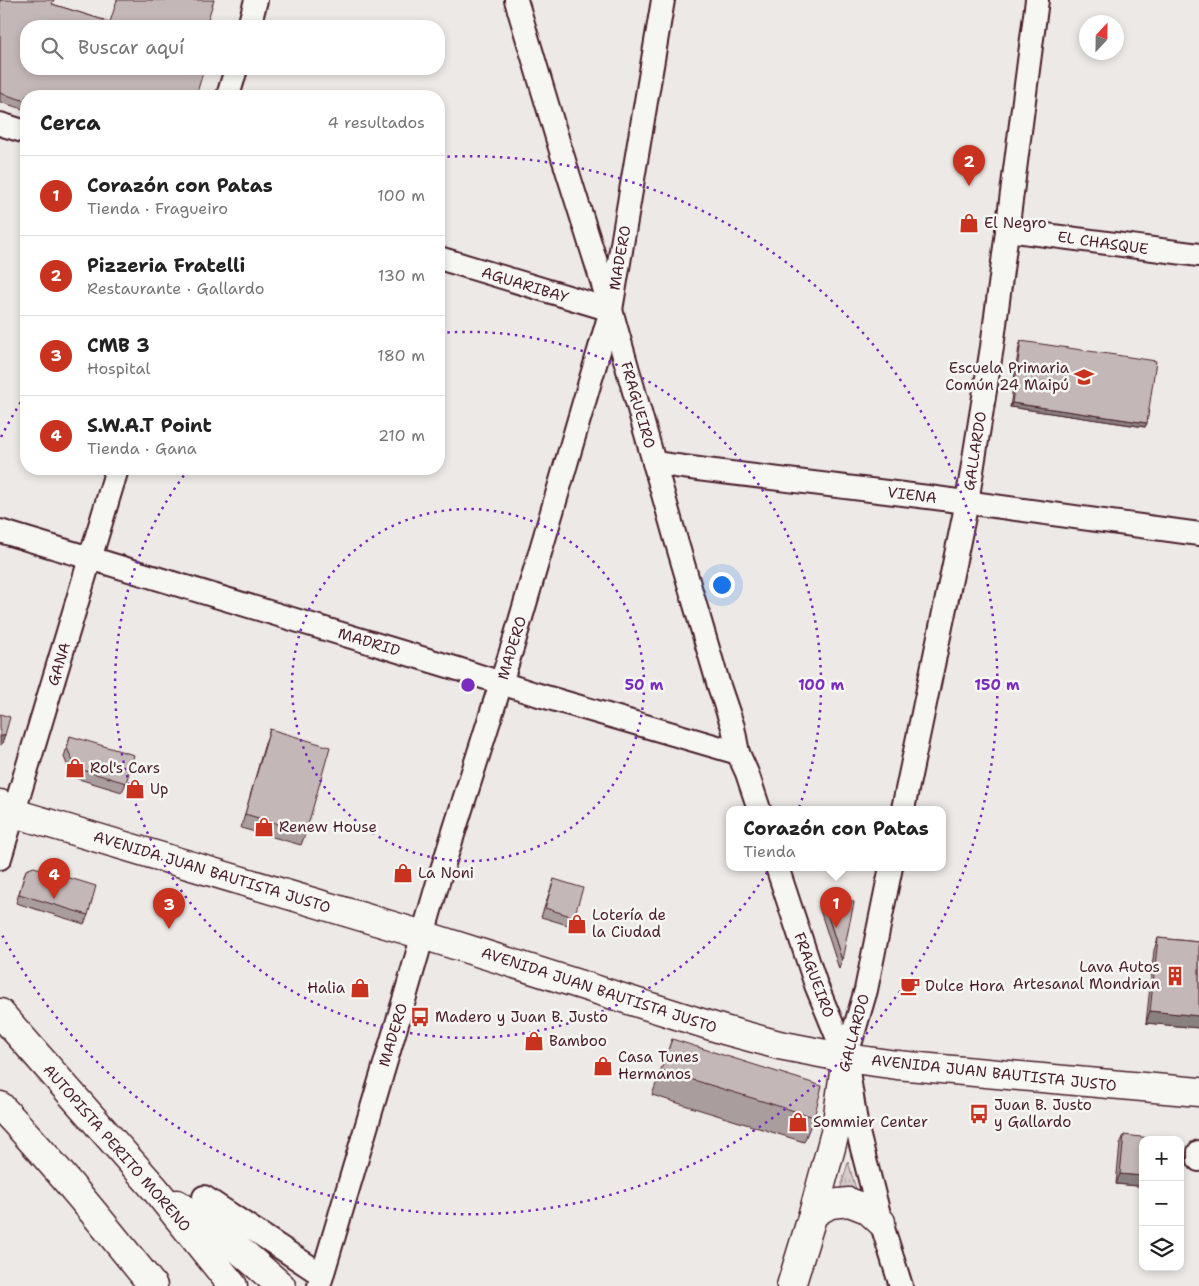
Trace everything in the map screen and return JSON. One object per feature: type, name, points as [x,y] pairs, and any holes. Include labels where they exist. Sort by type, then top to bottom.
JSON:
[{"type":"main road","name":"AVENIDA JUAN BAUTISTA JUSTO","points":[[5,811],[423,934],[724,1030],[779,1045],[846,1058],[897,1065],[1199,1092]]},
{"type":"main road","name":"AUTOPISTA PERITO MORENO","points":[[0,1013],[155,1189],[233,1286]]},
{"type":"main road","name":"GALLARDO","points":[[791,1286],[814,1214],[836,1129],[846,1058]]},
{"type":"main road","points":[[0,1106],[20,1126],[69,1183],[153,1286]]},
{"type":"main road","points":[[69,1183],[130,1286]]},
{"type":"main road","points":[[155,1189],[213,1227],[282,1286]]},
{"type":"main road","points":[[814,1214],[830,1204],[849,1202],[868,1209],[881,1222]]},
{"type":"street","points":[[251,20],[256,0]]},
{"type":"street","name":"FRAGUEIRO","points":[[516,0],[560,150],[611,310],[719,686],[733,727],[738,753],[748,773],[758,806]]},
{"type":"street","name":"MADERO","points":[[320,1280],[439,879],[501,683],[611,310],[663,0]]},
{"type":"street","name":"GALLARDO","points":[[904,806],[967,502],[992,347],[1037,0]]},
{"type":"street","points":[[230,90],[234,75]]},
{"type":"street","points":[[0,124],[20,130]]},
{"type":"street","name":"EL CHASQUE","points":[[1007,230],[1199,256]]},
{"type":"street","name":"AGUARIBAY","points":[[445,260],[611,310]]},
{"type":"street","name":"VIENA","points":[[654,463],[967,502],[1199,534]]},
{"type":"street","name":"GANA","points":[[0,858],[5,811],[90,558],[115,475]]},
{"type":"street","name":"MADRID","points":[[0,531],[738,753]]},
{"type":"street","name":"FRAGUEIRO","points":[[779,871],[816,986],[846,1058],[857,1129],[881,1222],[901,1286]]},
{"type":"street","name":"GALLARDO","points":[[846,1058],[866,990],[890,871]]},
{"type":"street","points":[[1199,1152],[1199,1160]]},
{"type":"street","points":[[204,1197],[320,1280]]},
{"type":"green space","points":[[848,1162],[859,1199],[838,1197]]},
{"type":"building","points":[[0,0],[54,0],[52,4],[104,20],[20,20],[20,75],[202,75],[198,90],[20,90],[20,99],[0,93]]},
{"type":"building","points":[[117,0],[214,0],[208,19],[211,20],[111,20]]},
{"type":"building","name":"Escuela Primaria Común 24 Maipú","points":[[1021,341],[1156,361],[1147,423],[1012,403]]},
{"type":"building","points":[[0,714],[10,717],[5,735],[0,737]]},
{"type":"building","points":[[270,729],[330,747],[306,832],[245,814]]},
{"type":"building","points":[[70,736],[134,755],[126,783],[76,768],[67,748]]},
{"type":"building","points":[[34,867],[96,886],[88,915],[19,894],[26,870]]},
{"type":"building","points":[[554,879],[583,888],[574,917],[545,908]]},
{"type":"building","points":[[822,897],[854,902],[842,960]]},
{"type":"building","name":"Lava Autos Artesanal Mondrian","points":[[1158,938],[1199,942],[1199,1016],[1150,1011]]},
{"type":"building","points":[[672,1039],[822,1086],[814,1117],[661,1070]]},
{"type":"building","points":[[1124,1135],[1139,1137],[1139,1176],[1120,1174]]},
{"type":"place","name":"Pizzeria Fratelli","points":[[969,186]]},
{"type":"place","name":"El Negro","points":[[969,223]]},
{"type":"place","name":"Escuela Primaria Común 24 Maipú","points":[[1084,377]]},
{"type":"place","name":"Rol's Cars","points":[[75,768]]},
{"type":"place","name":"Up","points":[[135,789]]},
{"type":"place","name":"Renew House","points":[[264,827]]},
{"type":"place","name":"La Noni","points":[[403,873]]},
{"type":"place","name":"S.W.A.T Point","points":[[54,899]]},
{"type":"place","name":"Lotería de la Ciudad","points":[[577,924]]},
{"type":"place","name":"Corazón con Patas","points":[[836,928]]},
{"type":"place","name":"CMB 3","points":[[169,929]]},
{"type":"place","name":"Lava Autos Artesanal Mondrian","points":[[1175,976]]},
{"type":"place","name":"Dulce Hora","points":[[910,986]]},
{"type":"place","name":"Halia","points":[[360,988]]},
{"type":"place","name":"Madero y Juan B. Justo","points":[[420,1017]]},
{"type":"place","name":"Bamboo","points":[[534,1041]]},
{"type":"place","name":"Casa Tunes Hermanos","points":[[603,1066]]},
{"type":"place","name":"Juan B. Justo y Gallardo","points":[[979,1114]]},
{"type":"place","name":"Sommier Center","points":[[798,1122]]}]
